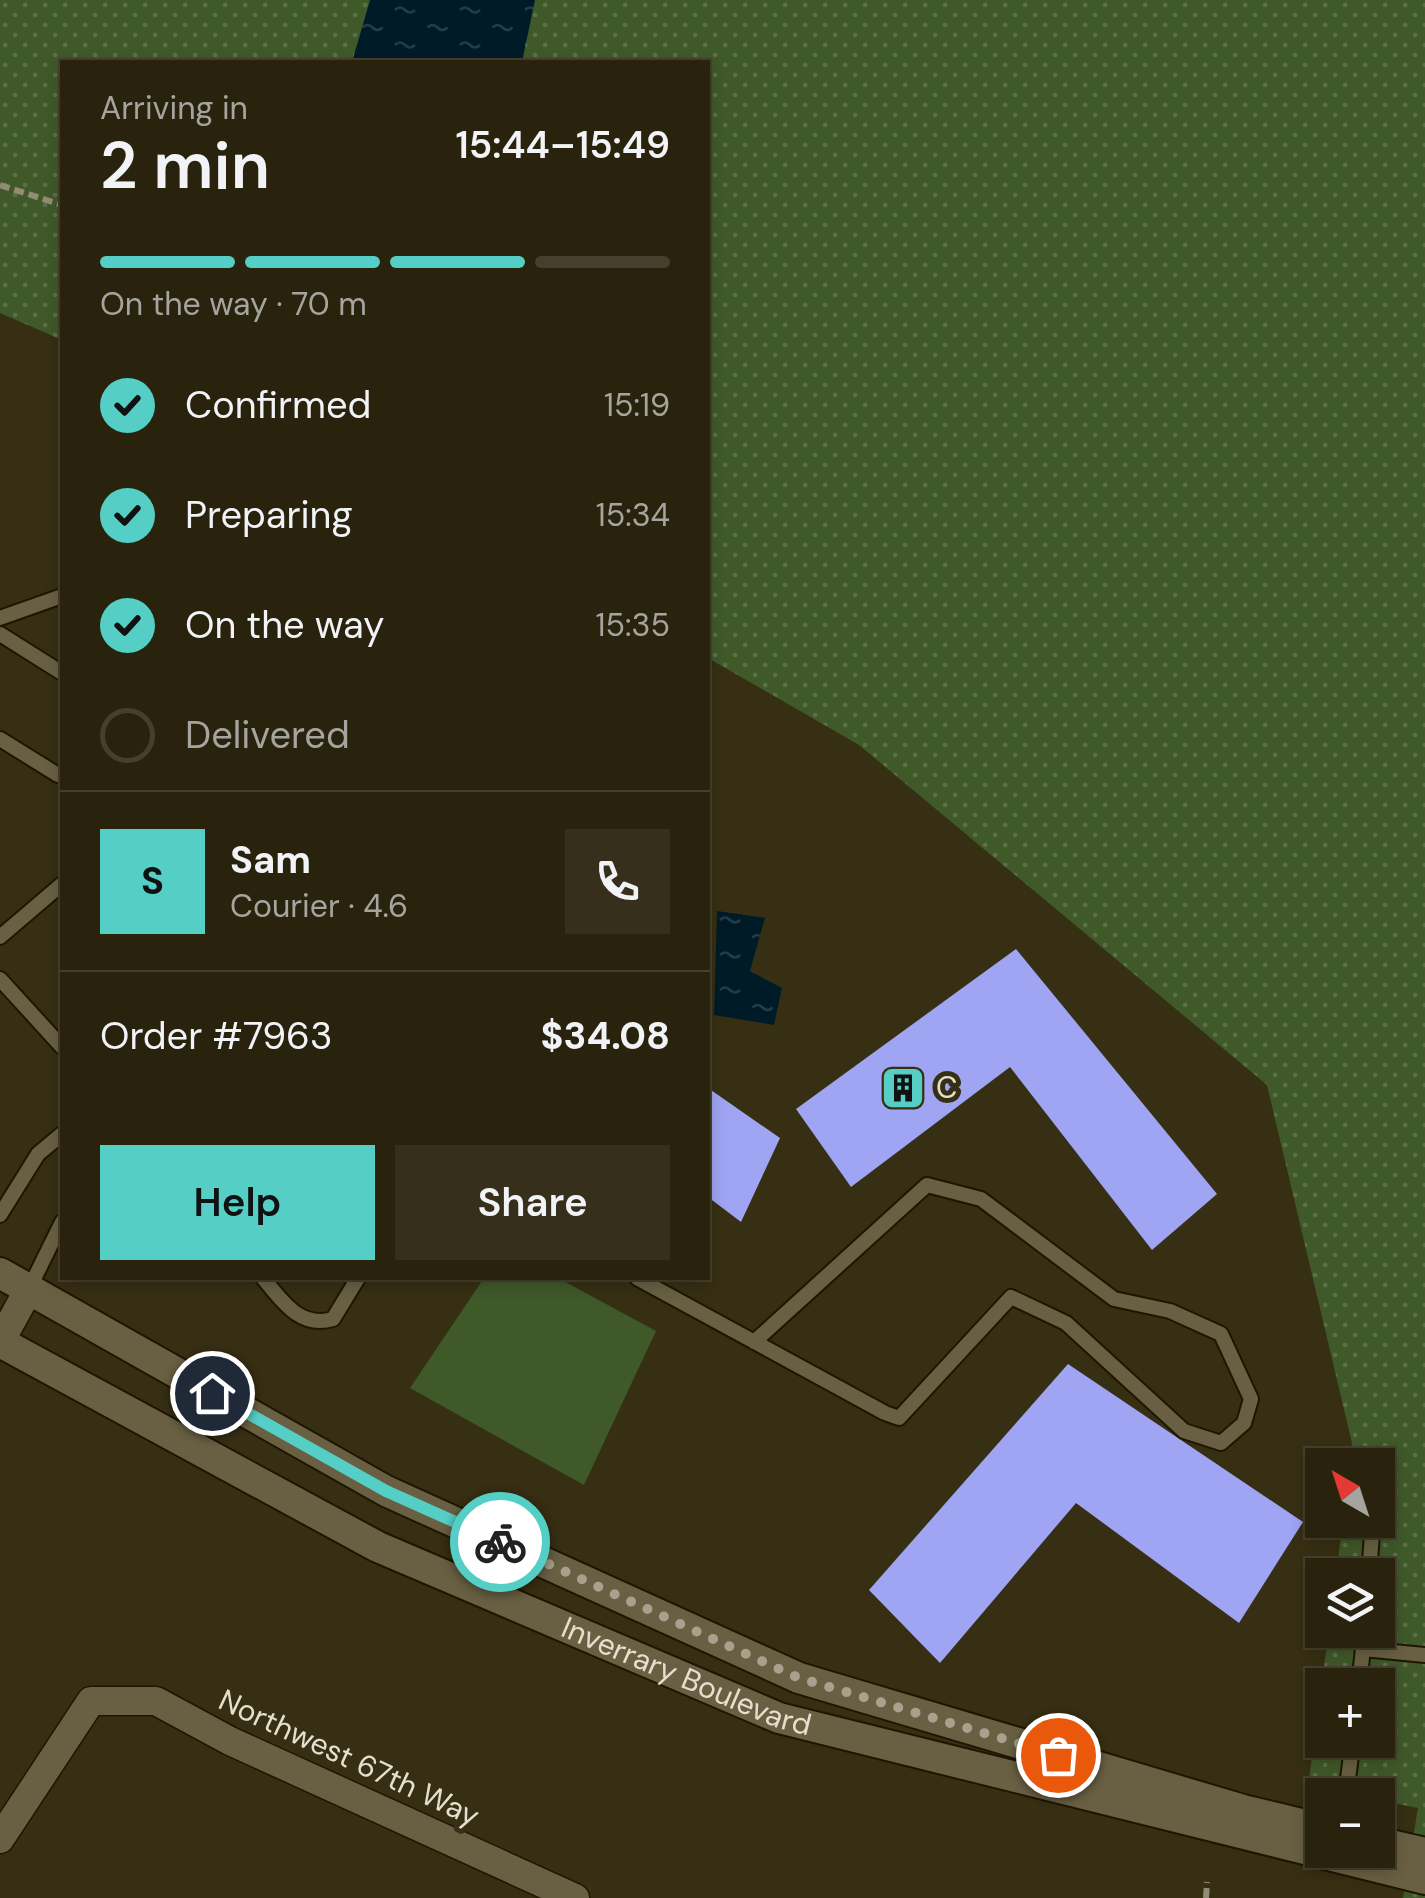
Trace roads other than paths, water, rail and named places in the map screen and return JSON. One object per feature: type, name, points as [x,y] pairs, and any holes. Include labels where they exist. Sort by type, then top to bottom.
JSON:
[{"type":"street","name":"Inverrary Boulevard","points":[[0,1273],[386,1491],[799,1678],[1305,1825]]},
{"type":"street","points":[[0,1342],[29,1289]]},
{"type":"street","name":"Inverrary Boulevard","points":[[0,1342],[378,1547],[778,1718],[1425,1879]]},
{"type":"street","name":"Northwest 67th Way","points":[[0,1838],[91,1701],[156,1701],[230,1741],[575,1898]]},
{"type":"street","points":[[1395,1846],[1425,1853]]},
{"type":"lane","points":[[0,618],[60,597]]},
{"type":"lane","points":[[0,634],[60,672]]},
{"type":"lane","points":[[0,739],[58,775]]},
{"type":"lane","points":[[0,937],[59,894]]},
{"type":"lane","points":[[0,979],[60,1046]]},
{"type":"lane","points":[[0,1215],[38,1154],[60,1136]]},
{"type":"lane","points":[[641,1280],[754,1342],[900,1418],[1011,1297],[1066,1323],[1184,1431],[1221,1443],[1244,1423],[1252,1399],[1221,1334],[1170,1312],[1114,1299],[981,1199],[927,1186],[754,1342]]},
{"type":"lane","points":[[29,1289],[60,1226]]},
{"type":"lane","points":[[264,1280],[298,1316],[318,1324],[333,1320],[357,1280]]},
{"type":"lane","points":[[1361,1668],[1363,1649],[1425,1655]]},
{"type":"water","points":[[370,0],[535,0],[522,60],[353,60]]},
{"type":"water","points":[[717,911],[765,918],[750,971],[782,988],[774,1025],[714,1015]]},
{"type":"place","name":"C","points":[[903,1088]]}]
